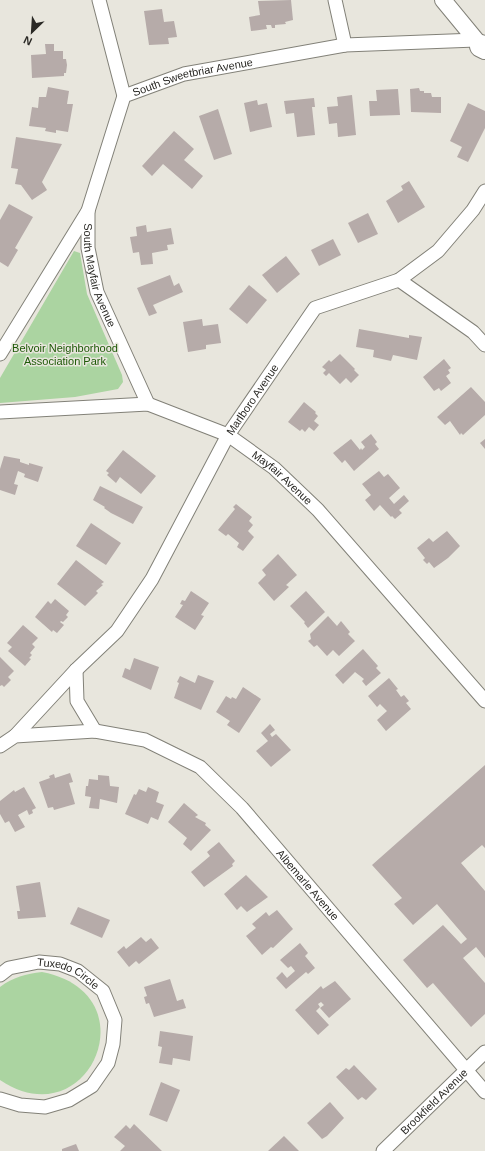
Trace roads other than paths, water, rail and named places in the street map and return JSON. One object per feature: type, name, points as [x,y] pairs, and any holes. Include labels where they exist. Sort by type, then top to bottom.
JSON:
[{"type":"street","points":[[99,0],[124,96]]},
{"type":"street","points":[[335,0],[345,45]]},
{"type":"street","points":[[443,0],[482,46]]},
{"type":"street","name":"South Sweetbriar Avenue","points":[[0,354],[88,211],[124,96],[184,74],[345,45],[482,46]]},
{"type":"street","name":"Marlboro Avenue","points":[[0,746],[15,736],[76,670],[117,631],[152,579],[228,435],[315,308],[399,280],[438,251],[473,210],[485,191]]},
{"type":"street","name":"South Mayfair Avenue","points":[[88,211],[88,248],[97,292],[148,404]]},
{"type":"street","points":[[399,280],[472,332],[485,346]]},
{"type":"street","name":"Mayfair Avenue","points":[[0,412],[148,404],[228,435],[274,468],[318,510],[485,701]]},
{"type":"street","points":[[76,670],[77,701],[95,730]]},
{"type":"street","name":"Marlboro Avenue","points":[[15,736],[95,730]]},
{"type":"street","name":"Albemarle Avenue","points":[[95,730],[145,740],[200,767],[251,819],[485,1092]]},
{"type":"street","name":"Tuxedo Circle","points":[[0,975],[10,968],[39,962],[60,964],[78,971],[103,991],[115,1020],[113,1044],[108,1063],[92,1086],[69,1100],[45,1107],[20,1105],[0,1099]]},
{"type":"street","name":"Brookfield Avenue","points":[[383,1151],[485,1052]]},
{"type":"park label","name":"Belvoir Neighborhood Association Park","points":[[65,354]]}]
